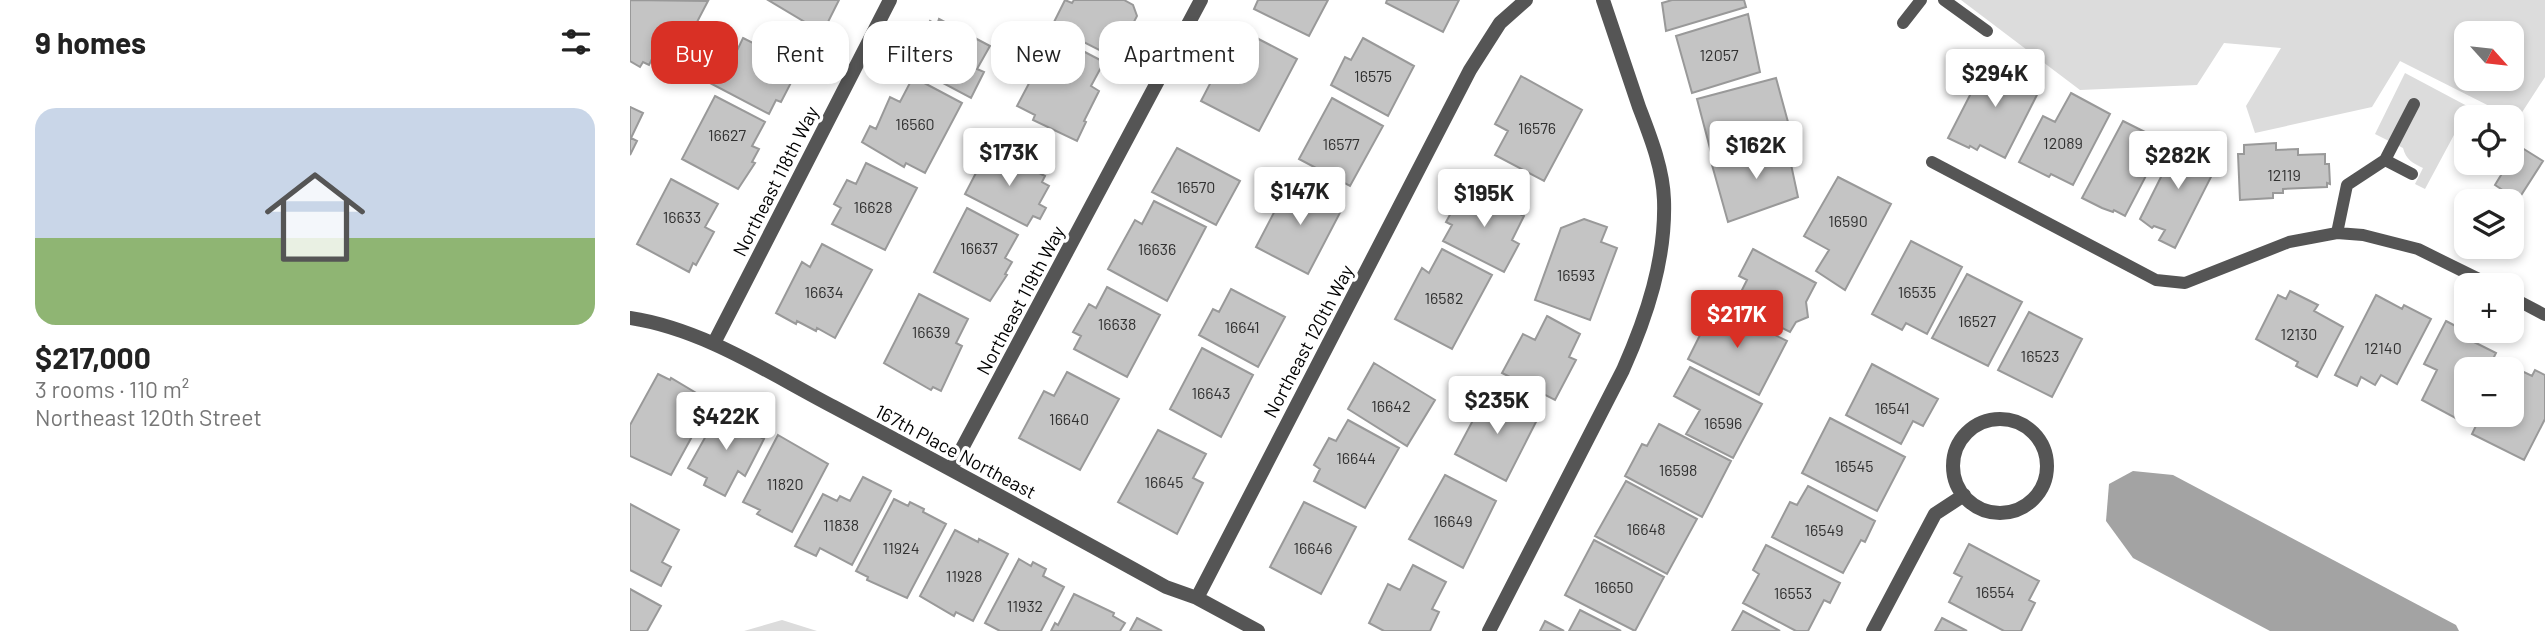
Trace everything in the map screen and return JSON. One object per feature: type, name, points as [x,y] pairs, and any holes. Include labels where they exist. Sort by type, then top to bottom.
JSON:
[{"type":"street","name":"Northeast 118th Way","points":[[714,343],[890,0]]},
{"type":"street","name":"Northeast 119th Way","points":[[951,469],[1201,0]]},
{"type":"street","name":"Northeast 120th Way","points":[[1197,598],[1470,70],[1500,23],[1526,0]]},
{"type":"street","points":[[1489,631],[1641,331],[1664,239],[1664,197],[1655,150],[1602,0]]},
{"type":"street","name":"167th Place Northeast","points":[[630,318],[648,321],[714,343],[1166,587],[1197,598],[1258,631]]},
{"type":"street","points":[[1998,419],[2013,421],[2026,427],[2038,438],[2045,453],[2047,469],[2043,485],[2035,498],[2021,508],[2006,513],[1990,512],[1975,505],[1964,495],[1956,482],[1954,461],[1961,440],[1971,429],[1998,419]]},
{"type":"street","points":[[1873,631],[1935,514],[1964,495]]},
{"type":"lane","points":[[1903,23],[1921,0]]},
{"type":"lane","points":[[1944,0],[1987,31]]},
{"type":"lane","points":[[2337,233],[2347,185],[2385,160],[2414,104]]},
{"type":"lane","points":[[2385,160],[2412,174]]},
{"type":"lane","points":[[1932,162],[2156,280],[2185,283],[2289,242],[2337,233],[2363,235],[2418,249],[2467,273]]},
{"type":"lane","points":[[2524,304],[2545,315]]},
{"type":"shaded area","points":[[1961,0],[2545,0],[2545,77],[2524,109],[2524,105],[2487,105],[2459,91],[2524,91],[2524,21],[2454,21],[2454,88],[2400,61],[2372,107],[2255,133],[2246,106],[2281,48],[2224,43],[2197,85],[2080,90]]},
{"type":"shaded area","points":[[2405,73],[2465,105],[2454,105],[2454,135],[2425,189],[2415,184],[2423,168],[2408,158],[2403,148],[2375,134]]},
{"type":"shaded area","points":[[2133,471],[2173,475],[2456,625],[2459,631],[2270,631],[2133,558],[2106,521],[2109,484]]},
{"type":"shaded area","points":[[782,620],[817,631],[744,631]]},
{"type":"building","points":[[630,0],[708,1],[698,21],[651,21],[649,65],[643,62],[640,67],[630,61]]},
{"type":"building","points":[[768,0],[839,0],[828,21],[803,21]]},
{"type":"building","points":[[1065,0],[1072,3],[1074,0],[1124,0],[1133,5],[1137,16],[1134,21],[1099,21],[1099,50],[1085,43],[1085,21],[1054,21]]},
{"type":"building","points":[[1258,0],[1328,0],[1309,36],[1254,9]]},
{"type":"building","points":[[1387,0],[1459,0],[1443,32],[1386,3]]},
{"type":"building","points":[[1672,0],[1744,0],[1746,7],[1666,31],[1662,3]]},
{"type":"building","points":[[1748,14],[1760,72],[1692,93],[1676,36]]},
{"type":"building","points":[[743,38],[752,42],[752,84],[790,84],[781,102],[776,100],[769,114],[712,84],[738,84],[738,48]]},
{"type":"building","points":[[1363,38],[1414,66],[1388,116],[1331,85],[1345,57],[1351,60]]},
{"type":"building","points":[[977,39],[990,46],[977,69]]},
{"type":"building","points":[[1259,39],[1297,59],[1259,131],[1201,101],[1210,84],[1259,84]]},
{"type":"building","points":[[1085,52],[1099,59],[1099,71],[1091,86],[1099,91],[1077,141],[1033,120],[1035,115],[1017,106],[1029,84],[1085,84]]},
{"type":"building","points":[[1989,58],[2042,85],[2005,158],[1980,145],[1977,150],[1948,138]]},
{"type":"building","points":[[977,69],[984,72],[971,98],[945,84],[977,84]]},
{"type":"building","points":[[1521,76],[1582,110],[1544,181],[1495,155],[1508,131],[1495,124]]},
{"type":"building","points":[[1776,78],[1791,133],[1712,156],[1697,99]]},
{"type":"building","points":[[909,84],[926,84],[962,103],[925,173],[906,163],[904,167],[862,142],[870,126],[876,129],[890,97],[900,102]]},
{"type":"building","points":[[2071,93],[2110,114],[2073,185],[2019,162],[2043,116],[2055,122]]},
{"type":"building","points":[[715,96],[765,122],[752,146],[759,149],[752,162],[755,163],[738,189],[682,159]]},
{"type":"building","points":[[1332,98],[1383,126],[1350,186],[1299,159]]},
{"type":"building","points":[[630,107],[643,113],[631,138],[637,141],[630,155]]},
{"type":"building","points":[[2123,121],[2149,134],[2145,142],[2160,149],[2125,216],[2082,198]]},
{"type":"building","points":[[2175,135],[2206,151],[2200,163],[2214,171],[2175,248],[2159,240],[2165,230],[2154,226],[2152,228],[2140,219],[2172,155],[2166,152]]},
{"type":"building","points":[[1786,141],[1798,197],[1728,222],[1712,165]]},
{"type":"building","points":[[2276,143],[2276,150],[2298,149],[2298,155],[2325,154],[2325,164],[2329,164],[2330,184],[2327,183],[2327,187],[2283,189],[2283,193],[2273,193],[2273,198],[2240,200],[2238,154],[2244,154],[2244,145]]},
{"type":"building","points":[[995,148],[1045,176],[1042,182],[1049,186],[1039,204],[1046,208],[1040,219],[1033,216],[1027,226],[965,194],[978,169],[983,171]]},
{"type":"building","points":[[1177,148],[1240,181],[1216,225],[1152,192]]},
{"type":"building","points":[[2524,149],[2543,161],[2524,191],[2501,189],[2495,185],[2501,175],[2524,175]]},
{"type":"building","points":[[866,163],[917,188],[885,250],[832,224],[841,208],[834,204],[847,180],[856,184]]},
{"type":"building","points":[[1838,177],[1891,204],[1845,290],[1816,271],[1829,250],[1804,236]]},
{"type":"building","points":[[671,179],[718,204],[705,227],[714,232],[696,265],[693,263],[689,272],[637,244]]},
{"type":"building","points":[[1291,180],[1343,207],[1308,274],[1256,247]]},
{"type":"building","points":[[1465,187],[1524,216],[1512,240],[1519,244],[1504,272],[1443,241],[1452,225],[1446,222]]},
{"type":"building","points":[[1154,201],[1206,227],[1167,301],[1108,269],[1135,220],[1142,224]]},
{"type":"building","points":[[967,208],[1018,235],[1005,258],[1012,262],[1005,274],[1007,275],[990,301],[934,272]]},
{"type":"building","points":[[1584,219],[1607,227],[1601,242],[1617,248],[1590,320],[1535,300],[1561,228]]},
{"type":"building","points":[[1911,241],[1962,267],[1927,334],[1906,323],[1902,330],[1872,314]]},
{"type":"building","points":[[822,244],[872,270],[835,338],[817,328],[816,331],[797,321],[796,324],[776,313],[802,262],[810,267]]},
{"type":"building","points":[[1442,249],[1492,275],[1452,349],[1395,319],[1422,268],[1429,273]]},
{"type":"building","points":[[1753,249],[1816,283],[1806,302],[1808,317],[1796,322],[1790,332],[1735,304],[1747,280],[1739,276]]},
{"type":"building","points":[[1967,274],[2022,302],[1988,366],[1932,338]]},
{"type":"building","points":[[1107,287],[1160,315],[1127,377],[1074,349],[1081,336],[1073,332],[1089,304],[1096,308]]},
{"type":"building","points":[[1231,289],[1285,317],[1258,367],[1199,335],[1213,309],[1219,312]]},
{"type":"building","points":[[2290,291],[2318,305],[2314,311],[2343,327],[2317,377],[2296,366],[2298,362],[2256,339],[2278,295],[2286,299]]},
{"type":"building","points":[[919,294],[968,319],[956,343],[962,346],[941,391],[933,387],[931,390],[884,363]]},
{"type":"building","points":[[2376,295],[2402,309],[2404,305],[2431,319],[2397,384],[2381,375],[2375,385],[2361,377],[2357,386],[2335,375]]},
{"type":"building","points":[[1715,305],[1787,341],[1759,395],[1688,359]]},
{"type":"building","points":[[2029,312],[2082,339],[2052,397],[1998,370]]},
{"type":"building","points":[[1547,316],[1580,334],[1569,357],[1576,360],[1555,400],[1502,373],[1523,334],[1535,340]]},
{"type":"building","points":[[2446,321],[2454,325],[2454,343],[2476,343],[2496,353],[2494,357],[2454,357],[2454,417],[2422,400],[2437,370],[2424,364]]},
{"type":"building","points":[[1202,348],[1253,375],[1221,437],[1170,409]]},
{"type":"building","points":[[1374,363],[1435,400],[1407,446],[1348,409]]},
{"type":"building","points":[[1872,364],[1938,399],[1923,426],[1913,421],[1901,444],[1846,415]]},
{"type":"building","points":[[1690,367],[1762,404],[1733,458],[1686,434],[1700,410],[1674,396]]},
{"type":"building","points":[[2535,370],[2545,375],[2545,419],[2524,460],[2472,434],[2475,427],[2524,427],[2524,372],[2532,376]]},
{"type":"building","points":[[1067,372],[1119,399],[1080,470],[1019,438],[1044,391],[1054,396]]},
{"type":"building","points":[[658,374],[670,380],[671,378],[708,400],[671,475],[630,456],[630,425]]},
{"type":"building","points":[[1488,392],[1538,418],[1506,481],[1455,454]]},
{"type":"building","points":[[721,409],[745,419],[742,427],[764,439],[745,476],[738,471],[725,496],[704,485],[707,478],[688,468]]},
{"type":"building","points":[[1830,418],[1905,457],[1877,511],[1802,473]]},
{"type":"building","points":[[1348,420],[1399,448],[1365,508],[1314,481],[1320,469],[1314,465],[1329,438],[1336,441]]},
{"type":"building","points":[[1659,424],[1731,461],[1702,517],[1625,476],[1642,444],[1647,446]]},
{"type":"building","points":[[1158,430],[1206,454],[1193,478],[1203,483],[1177,534],[1118,502]]},
{"type":"building","points":[[778,435],[828,464],[792,532],[757,514],[760,510],[743,502]]},
{"type":"building","points":[[1445,475],[1496,501],[1463,568],[1409,539]]},
{"type":"building","points":[[863,477],[891,491],[852,565],[820,548],[816,556],[795,546],[823,494],[837,501],[840,496],[850,501]]},
{"type":"building","points":[[1626,481],[1697,519],[1667,574],[1595,536]]},
{"type":"building","points":[[1808,486],[1875,521],[1865,542],[1861,540],[1843,573],[1772,537],[1790,502],[1797,505]]},
{"type":"building","points":[[894,499],[908,506],[910,502],[946,524],[907,598],[867,580],[868,577],[856,571]]},
{"type":"building","points":[[1304,502],[1356,527],[1321,594],[1270,567]]},
{"type":"building","points":[[630,504],[679,530],[662,562],[671,567],[661,586],[630,570]]},
{"type":"building","points":[[955,530],[1008,554],[973,621],[956,612],[954,616],[920,596]]},
{"type":"building","points":[[1594,540],[1664,577],[1635,631],[1565,595]]},
{"type":"building","points":[[1969,544],[2039,581],[2029,600],[2035,603],[2021,631],[2004,631],[1949,602],[1962,577],[1954,573]]},
{"type":"building","points":[[1766,545],[1840,583],[1830,603],[1824,600],[1808,631],[1796,631],[1743,603],[1759,574],[1753,570]]},
{"type":"building","points":[[1019,559],[1031,566],[1033,562],[1046,569],[1043,576],[1064,587],[1041,631],[1000,631],[985,623]]},
{"type":"building","points":[[1413,565],[1446,582],[1432,609],[1439,612],[1430,631],[1384,631],[1369,623],[1388,584],[1400,590]]},
{"type":"building","points":[[630,589],[661,606],[647,631],[630,631]]},
{"type":"building","points":[[1074,594],[1114,613],[1113,616],[1125,623],[1120,631],[1051,631],[1055,623],[1058,625]]},
{"type":"building","points":[[1580,610],[1621,631],[1569,631]]},
{"type":"building","points":[[1743,611],[1780,631],[1732,631]]},
{"type":"building","points":[[1137,618],[1162,631],[1130,631]]},
{"type":"building","points":[[1942,618],[1967,631],[1935,631]]},
{"type":"building","points":[[1545,621],[1564,631],[1540,631]]}]
